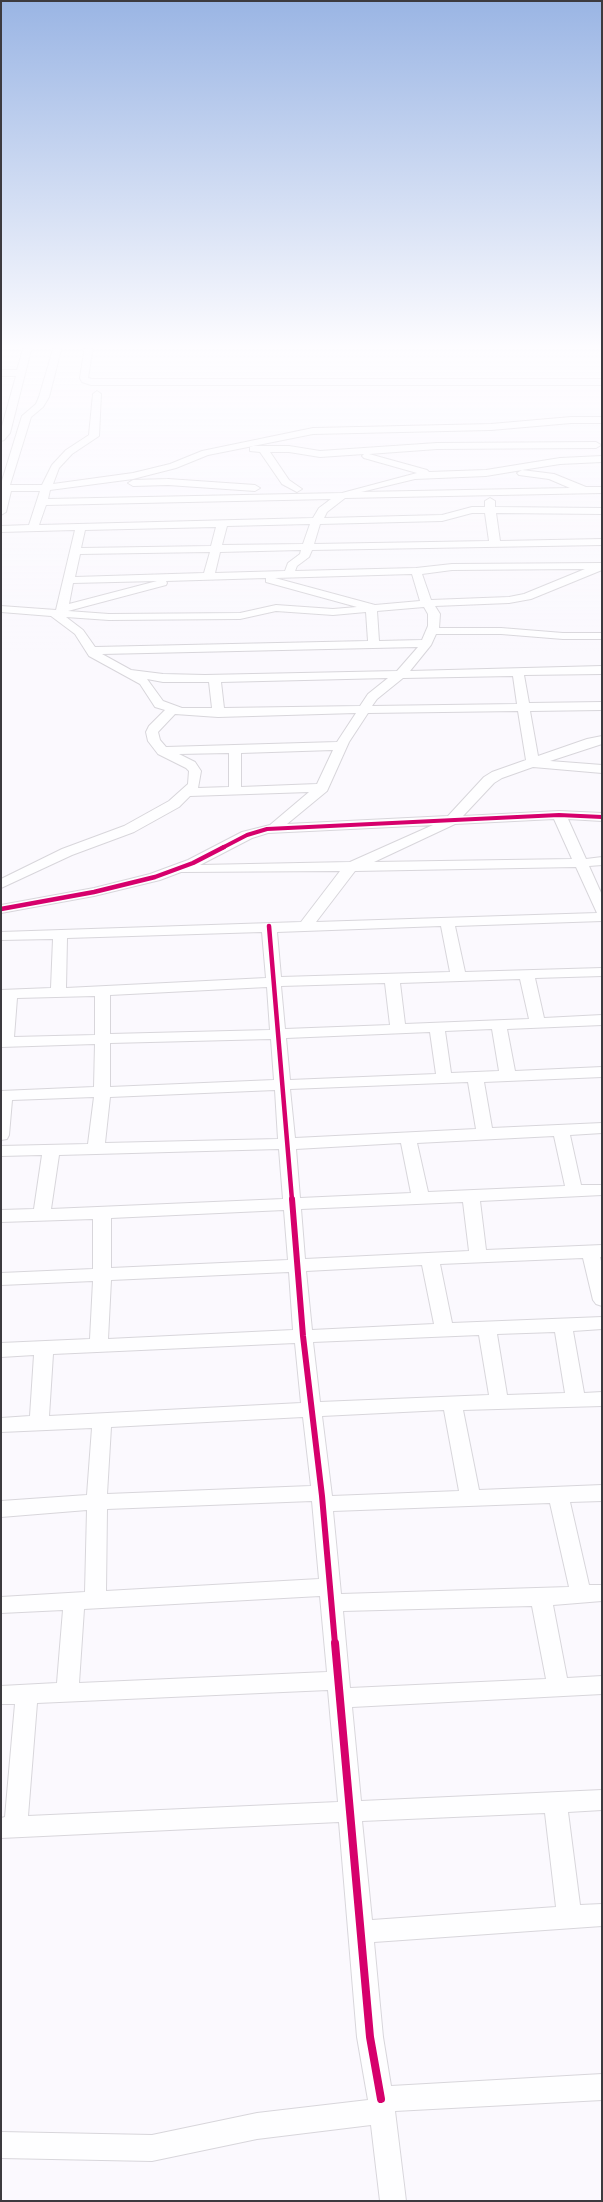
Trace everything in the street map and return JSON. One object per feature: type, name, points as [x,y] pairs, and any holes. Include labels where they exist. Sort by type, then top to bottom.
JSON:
[{"type":"street","points":[[3,489],[16,449]]},
{"type":"street","points":[[33,529],[52,473],[63,457],[75,449]]},
{"type":"street","points":[[3,489],[46,488],[148,472],[225,449]]},
{"type":"street","points":[[263,449],[285,482],[298,489]]},
{"type":"street","points":[[219,450],[289,449],[316,454],[402,449]]},
{"type":"street","points":[[88,482],[168,482],[253,488],[298,489],[382,482],[435,474],[489,473],[560,461],[602,459],[598,449]]},
{"type":"street","points":[[341,452],[375,457],[435,474]]},
{"type":"street","points":[[489,473],[541,474],[561,479],[584,490],[602,509]]},
{"type":"street","points":[[478,474],[480,483],[490,493],[491,524],[495,544]]},
{"type":"street","points":[[81,501],[88,482]]},
{"type":"street","points":[[289,574],[292,565],[305,555],[317,521],[328,505],[340,497],[382,482]]},
{"type":"street","points":[[1,512],[7,493],[3,489]]},
{"type":"street","points":[[41,502],[340,497],[602,490]]},
{"type":"street","points":[[403,495],[408,519]]},
{"type":"street","points":[[186,499],[186,524]]},
{"type":"street","points":[[55,611],[70,580],[75,551],[94,501]]},
{"type":"street","points":[[1,529],[33,529],[87,521],[222,524],[442,518],[462,511],[602,509]]},
{"type":"street","points":[[209,576],[222,524]]},
{"type":"street","points":[[75,551],[215,550],[602,542]]},
{"type":"street","points":[[434,569],[461,545]]},
{"type":"street","points":[[70,580],[416,571],[434,569],[602,566]]},
{"type":"street","points":[[1,609],[55,611],[109,618],[178,615],[240,616],[276,608],[324,612],[372,609],[522,598],[602,566]]},
{"type":"street","points":[[274,828],[322,788],[341,746],[374,695],[401,674],[427,643],[432,631],[434,614],[427,604],[416,571]]},
{"type":"street","points":[[255,575],[332,598],[370,607],[372,609]]},
{"type":"street","points":[[55,611],[126,594],[181,577]]},
{"type":"street","points":[[372,609],[374,644]]},
{"type":"street","points":[[55,611],[78,632],[90,651],[99,659],[144,682],[148,686],[155,701],[172,710],[189,713],[365,708],[602,706]]},
{"type":"street","points":[[432,631],[501,631],[563,636],[602,636]]},
{"type":"street","points":[[90,651],[427,643]]},
{"type":"street","points":[[122,671],[163,678],[215,679],[602,670]]},
{"type":"street","points":[[518,672],[533,763]]},
{"type":"street","points":[[215,679],[218,713]]},
{"type":"street","points":[[1,884],[67,852],[129,829],[174,804],[194,785],[195,771],[191,765],[162,751],[154,742],[152,732],[163,717],[172,710]]},
{"type":"street","points":[[306,925],[349,868],[450,822],[489,780],[497,775],[591,742],[602,740]]},
{"type":"street","points":[[162,751],[341,746]]},
{"type":"street","points":[[235,748],[236,790]]},
{"type":"street","points":[[533,763],[602,769]]},
{"type":"street","points":[[187,792],[322,788]]},
{"type":"street","points":[[559,815],[602,910]]},
{"type":"street","points":[[1,909],[135,883],[178,869],[247,835],[274,828],[450,822],[559,815],[602,817]]},
{"type":"street","points":[[178,869],[349,868],[582,863],[602,861]]},
{"type":"street","points":[[1,936],[269,926],[602,917]]},
{"type":"street","points":[[446,921],[458,976]]},
{"type":"street","points":[[269,926],[303,1336],[313,1411],[322,1499],[329,1595],[370,2037],[382,2105],[394,2201]]},
{"type":"street","points":[[58,992],[60,933]]},
{"type":"street","points":[[602,972],[274,982],[103,991],[6,994],[4,1042],[278,1034],[602,1020]]},
{"type":"street","points":[[527,975],[537,1022]]},
{"type":"street","points":[[392,978],[398,1028]]},
{"type":"street","points":[[96,1149],[102,1093],[103,991]]},
{"type":"street","points":[[499,1024],[508,1076]]},
{"type":"street","points":[[437,1027],[444,1078]]},
{"type":"street","points":[[1,1135],[3,1096],[602,1072]]},
{"type":"street","points":[[475,1078],[485,1133]]},
{"type":"street","points":[[1,1151],[288,1144],[602,1128]]},
{"type":"street","points":[[561,1130],[574,1191]]},
{"type":"street","points":[[408,1139],[420,1197]]},
{"type":"street","points":[[42,1214],[51,1150]]},
{"type":"street","points":[[1,1216],[102,1213],[420,1197],[602,1190]]},
{"type":"street","points":[[470,1196],[478,1256]]},
{"type":"street","points":[[99,1345],[102,1274],[102,1213]]},
{"type":"street","points":[[1,1279],[430,1260],[478,1256],[596,1252],[602,1300]]},
{"type":"street","points":[[430,1260],[444,1330]]},
{"type":"street","points":[[1,1350],[602,1323]]},
{"type":"street","points":[[563,1325],[576,1400]]},
{"type":"street","points":[[487,1329],[499,1401]]},
{"type":"street","points":[[39,1423],[44,1348]]},
{"type":"street","points":[[1,1425],[313,1411],[452,1403],[602,1398]]},
{"type":"street","points":[[452,1403],[470,1497]]},
{"type":"street","points":[[95,1600],[97,1502],[102,1420]]},
{"type":"street","points":[[1,1509],[97,1502],[470,1497],[602,1493]]},
{"type":"street","points":[[558,1494],[581,1594]]},
{"type":"street","points":[[1,1605],[95,1600],[329,1595],[541,1597],[602,1593]]},
{"type":"street","points":[[541,1597],[558,1687]]},
{"type":"street","points":[[67,1692],[74,1602]]},
{"type":"street","points":[[1,1695],[67,1692],[338,1690],[602,1685]]},
{"type":"street","points":[[27,1693],[8,1827],[602,1800]]},
{"type":"street","points":[[555,1802],[568,1916]]},
{"type":"street","points":[[360,1932],[568,1916],[602,1915]]},
{"type":"street","points":[[1,2146],[152,2148],[257,2126],[382,2105],[602,2087]]},
{"type":"cycle path","points":[[1,909],[94,892],[155,877],[193,863],[247,835],[267,829],[559,815],[602,817]]},
{"type":"cycle path","points":[[269,926],[303,1336],[322,1496],[370,2037],[381,2099]]}]
